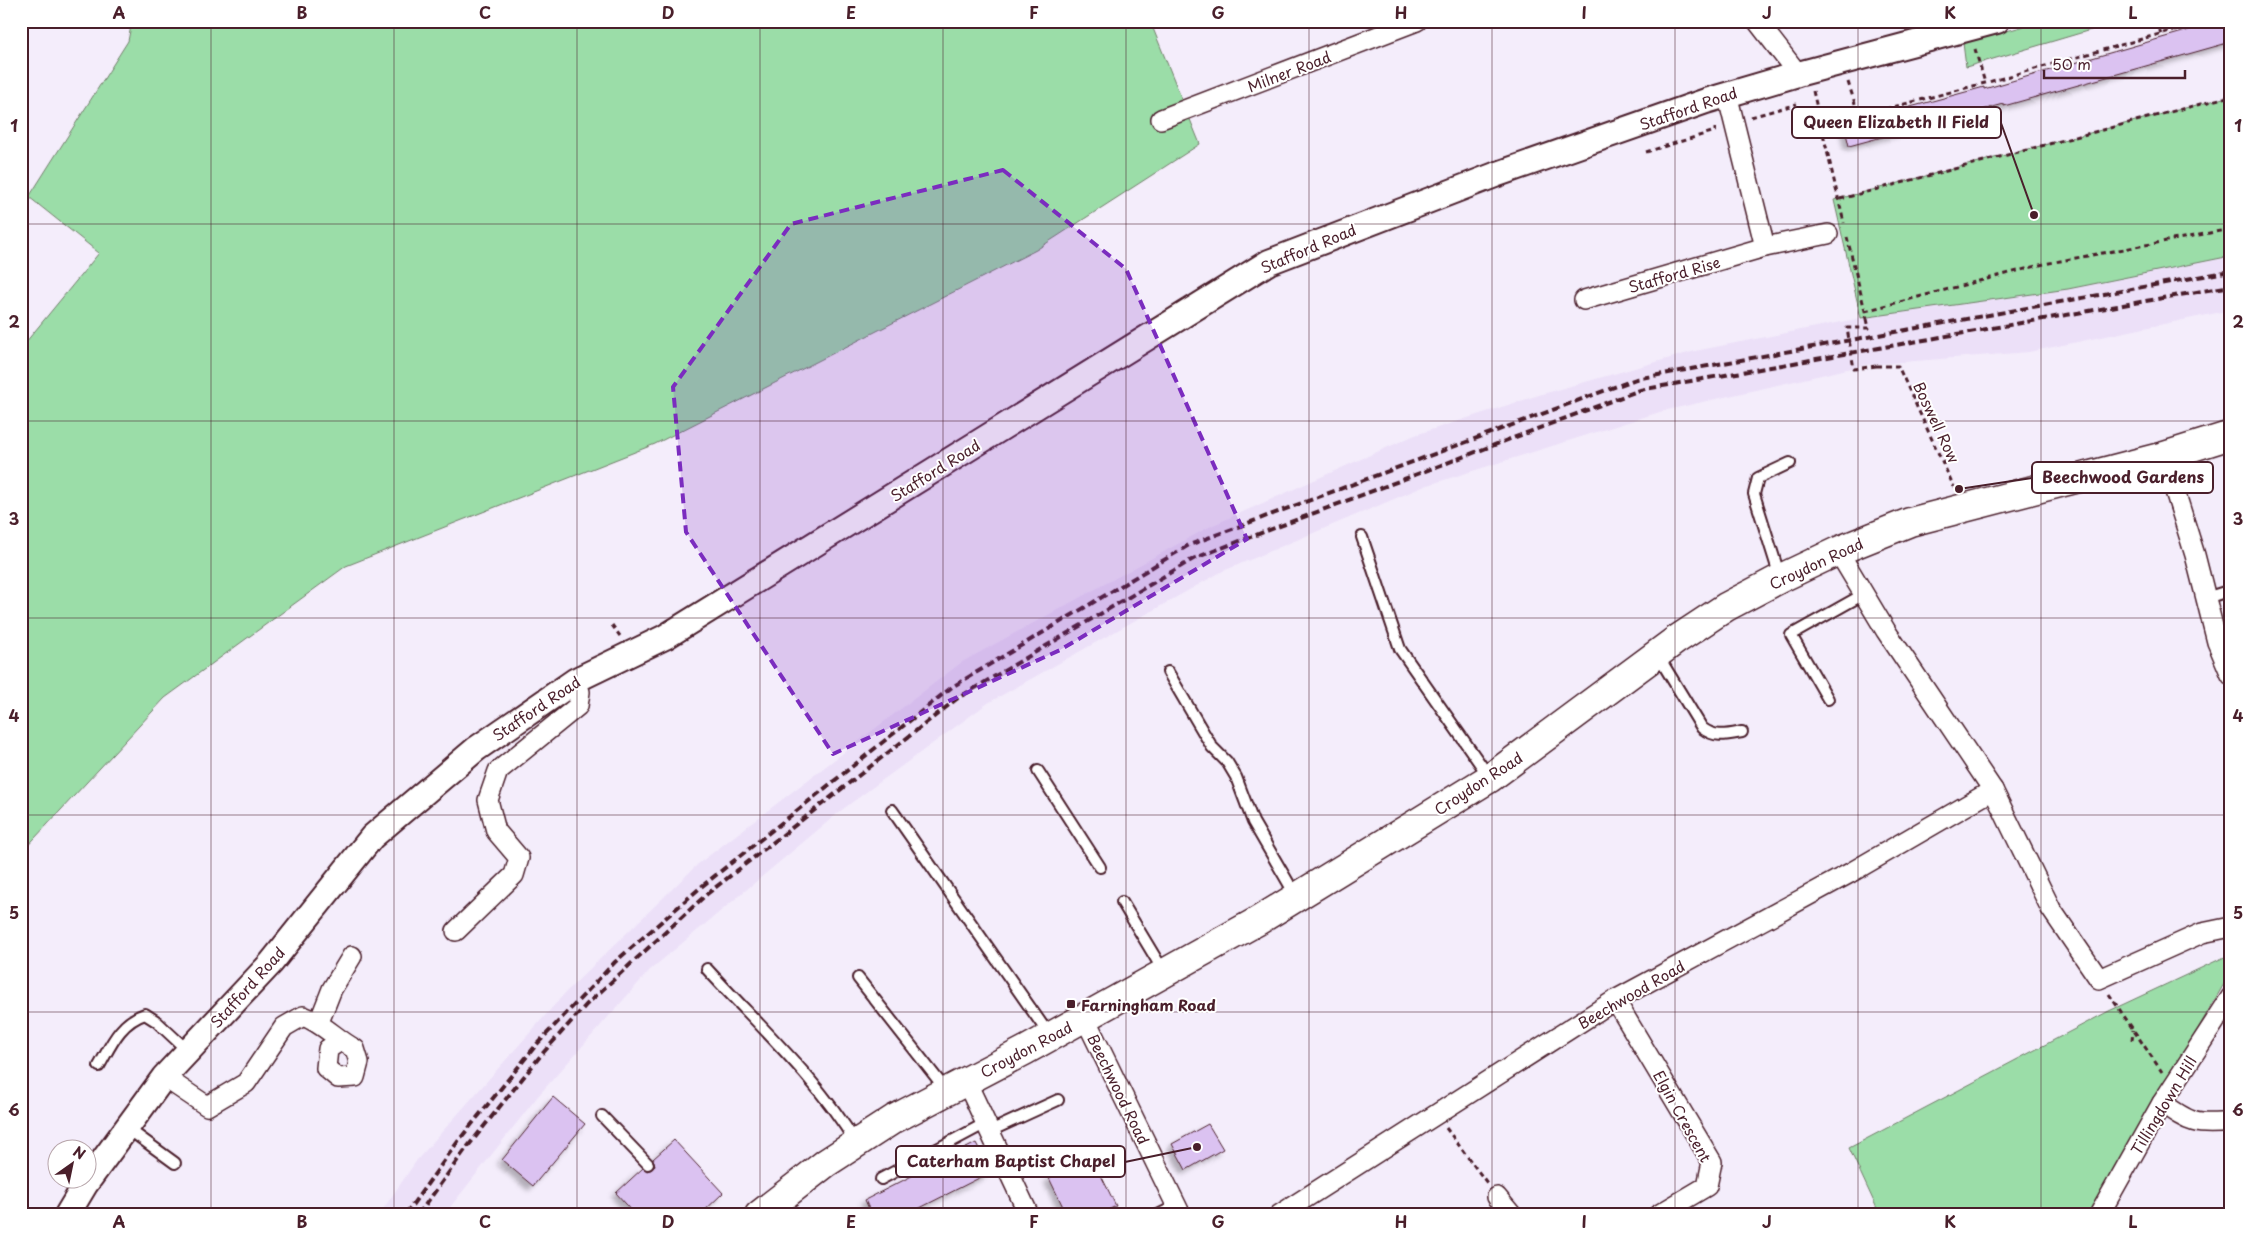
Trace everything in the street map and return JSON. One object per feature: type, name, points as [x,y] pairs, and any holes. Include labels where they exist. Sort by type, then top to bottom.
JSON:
[{"type":"main road","name":"Croydon Road","points":[[760,1215],[826,1163],[894,1120],[1085,1018],[1164,973],[1296,897],[1490,778],[1657,654],[1726,607],[1838,550],[1910,522],[2164,456],[2231,435]]},
{"type":"street","name":"Milner Road","points":[[1161,119],[1417,21]]},
{"type":"street","points":[[1757,21],[1803,72]]},
{"type":"street","name":"Stafford Road","points":[[67,1215],[85,1185],[164,1076],[271,964],[372,837],[476,749],[576,680],[665,637],[1269,262],[1495,175],[1716,98],[1803,72],[1996,21]]},
{"type":"street","points":[[1716,98],[1733,122],[1765,247]]},
{"type":"street","name":"Stafford Rise","points":[[1584,300],[1765,247],[1840,231]]},
{"type":"street","points":[[2164,456],[2195,555],[2217,642],[2231,675]]},
{"type":"street","points":[[1838,550],[1864,594],[1993,790],[2052,909],[2099,979],[2202,933],[2231,927]]},
{"type":"street","points":[[456,931],[514,875],[519,858],[496,831],[488,800],[498,772],[578,706],[580,692],[576,680]]},
{"type":"street","name":"Beechwood Road","points":[[1279,1215],[1437,1116],[1615,1000],[1850,874],[1993,790]]},
{"type":"street","points":[[319,1022],[332,989],[352,956]]},
{"type":"street","name":"Tillingdown Hill","points":[[2099,1215],[2172,1087],[2231,997]]},
{"type":"street","name":"Elgin Crescent","points":[[1615,1000],[1712,1162],[1707,1186],[1658,1215]]},
{"type":"street","points":[[164,1076],[207,1106],[246,1083],[284,1027],[304,1016],[319,1022],[340,1041]]},
{"type":"street","name":"Beechwood Road","points":[[1085,1018],[1178,1210]]},
{"type":"street","points":[[956,1086],[988,1127],[1029,1215]]},
{"type":"street","points":[[2162,1104],[2186,1120],[2205,1125],[2231,1122]]},
{"type":"street","points":[[1497,1197],[1512,1215]]},
{"type":"lane","points":[[1781,578],[1754,494],[1758,478],[1790,462]]},
{"type":"lane","points":[[1362,537],[1400,649],[1490,778]]},
{"type":"lane","points":[[2206,598],[2231,590]]},
{"type":"lane","points":[[1828,699],[1791,635],[1864,594]]},
{"type":"lane","points":[[1657,654],[1702,728],[1710,734],[1718,736],[1742,732]]},
{"type":"lane","points":[[1168,672],[1212,747],[1227,762],[1236,777],[1253,822],[1296,897]]},
{"type":"lane","points":[[1038,771],[1100,868]]},
{"type":"lane","points":[[892,810],[1050,1037]]},
{"type":"lane","points":[[1122,902],[1164,973]]},
{"type":"lane","points":[[707,969],[799,1068],[843,1122],[856,1144]]},
{"type":"lane","points":[[858,978],[956,1086]]},
{"type":"lane","points":[[99,1066],[122,1026],[133,1018],[145,1014],[156,1021],[188,1051]]},
{"type":"lane","points":[[881,1179],[988,1127],[1058,1100]]},
{"type":"lane","points":[[602,1116],[648,1164]]},
{"type":"lane","points":[[127,1128],[175,1163]]},
{"type":"lane","points":[[1158,1215],[1178,1210]]},
{"type":"path","points":[[2157,21],[2161,34]]},
{"type":"path","points":[[1842,63],[1859,116],[2206,21]]},
{"type":"path","points":[[1970,29],[1985,83]]},
{"type":"path","points":[[1803,72],[1840,231],[1865,311],[2044,264],[2231,229]]},
{"type":"path","points":[[1840,199],[2231,96]]},
{"type":"path","points":[[1646,152],[1715,131],[1716,98]]},
{"type":"path","points":[[1733,122],[1797,104]]},
{"type":"path","name":"Boswell Row","points":[[1865,311],[1869,328],[1846,328],[1854,370],[1876,366],[1898,366],[1963,508]]},
{"type":"path","points":[[2099,979],[2172,1087]]},
{"type":"path","points":[[2132,1040],[2133,1030]]},
{"type":"path","points":[[1437,1116],[1497,1197]]},
{"type":"highlighted area","points":[[1003,170],[1126,269],[1247,539],[1060,650],[833,754],[686,532],[673,387],[791,224]]},
{"type":"shaded area","points":[[2231,256],[2231,310],[2029,352],[1865,365],[1663,411],[1425,486],[1221,572],[988,703],[843,809],[650,970],[538,1096],[444,1215],[379,1215],[417,1160],[566,992],[698,864],[962,662],[1209,527],[1415,435],[1539,395],[1695,351],[1861,318],[2068,289]]},
{"type":"green space","points":[[132,21],[1150,21],[1200,144],[1036,250],[655,444],[346,566],[165,698],[21,853],[21,348],[99,253],[29,197],[128,41]]},
{"type":"green space","points":[[2043,21],[2121,21],[1966,67],[1963,43]]},
{"type":"green space","points":[[2231,96],[2231,256],[2068,289],[1861,318],[1834,200]]},
{"type":"green space","points":[[2231,954],[2231,972],[2089,1215],[1880,1215],[1849,1148],[2109,1011]]},
{"type":"building","points":[[2221,21],[2231,21],[2231,42],[2004,106],[2004,104],[1849,146],[1844,125],[1984,87],[1984,89]]},
{"type":"building","points":[[553,1097],[585,1124],[533,1186],[502,1160]]},
{"type":"building","points":[[1208,1124],[1223,1149],[1186,1170],[1172,1144]]},
{"type":"building","points":[[674,1140],[723,1193],[700,1215],[636,1215],[616,1193],[643,1168],[647,1171],[652,1169],[655,1165],[653,1159]]},
{"type":"building","points":[[976,1143],[991,1172],[906,1215],[872,1215],[865,1200]]},
{"type":"building","points":[[1092,1157],[1116,1206],[1098,1215],[1067,1215],[1049,1178]]},
{"type":"railway","points":[[405,1215],[459,1140],[537,1044],[615,962],[701,887],[952,687],[1189,545],[1636,379],[2231,271]]},
{"type":"railway","points":[[418,1215],[465,1150],[542,1054],[586,1005],[707,894],[958,698],[1195,558],[1640,390],[2231,286]]},
{"type":"place","name":"Queen Elizabeth II Field","points":[[2034,215]]},
{"type":"place","name":"Beechwood Gardens","points":[[1959,489]]},
{"type":"place","name":"Farningham Road","points":[[1071,1004]]},
{"type":"place","name":"Caterham Baptist Chapel","points":[[1197,1147]]}]
